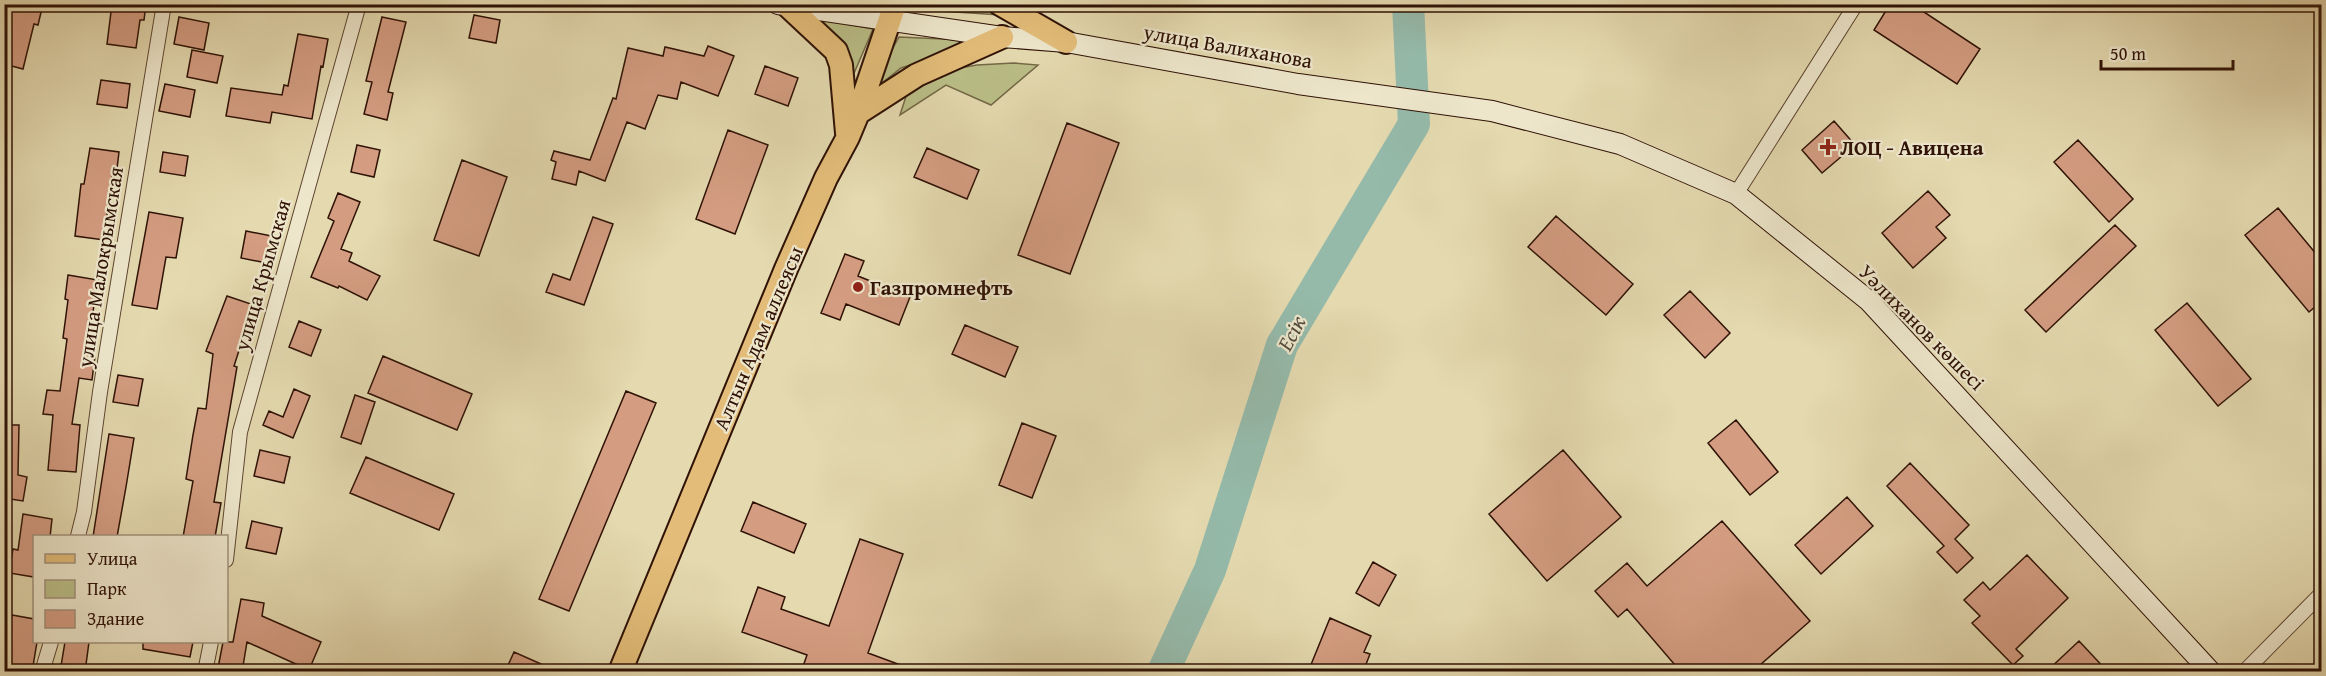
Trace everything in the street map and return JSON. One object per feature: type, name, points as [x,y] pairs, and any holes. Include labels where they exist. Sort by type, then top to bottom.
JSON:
[{"type":"main road","points":[[1000,4],[1066,42]]},
{"type":"main road","points":[[783,6],[836,51],[841,65],[848,137]]},
{"type":"main road","name":"улица Валиханова","points":[[783,6],[892,13],[1002,37],[1066,42],[1298,84],[1492,111]]},
{"type":"main road","name":"Алтын Адам аллеясы","points":[[620,672],[786,269],[826,178],[848,137],[892,13]]},
{"type":"main road","points":[[858,112],[917,75],[1002,37]]},
{"type":"main road","name":"Уәлиханов көшесі","points":[[1492,111],[1620,144],[1736,194],[1869,301],[2211,672]]},
{"type":"street","name":"улица Малокрымская","points":[[78,535],[165,4]]},
{"type":"street","name":"улица Крымская","points":[[228,542],[240,432],[359,4]]},
{"type":"street","points":[[1736,194],[1857,4]]},
{"type":"street","points":[[2244,672],[2322,593]]},
{"type":"street","points":[[42,672],[51,643]]},
{"type":"street","points":[[205,672],[211,643]]},
{"type":"green space","points":[[912,5],[978,5],[1001,15],[910,9]]},
{"type":"green space","points":[[814,18],[873,29],[849,85]]},
{"type":"green space","points":[[899,37],[986,41],[901,68],[867,95]]},
{"type":"green space","points":[[1014,63],[1038,65],[991,105],[946,85],[900,115],[909,87],[948,70],[977,65]]},
{"type":"building","points":[[12,4],[43,4],[38,25],[34,24],[23,69],[4,64],[4,35]]},
{"type":"building","points":[[112,4],[146,4],[144,20],[140,20],[136,48],[107,44]]},
{"type":"building","points":[[1890,4],[1912,4],[1980,49],[1957,84],[1874,30]]},
{"type":"building","points":[[474,15],[500,20],[496,43],[469,38]]},
{"type":"building","points":[[179,17],[209,23],[204,50],[174,44]]},
{"type":"building","points":[[382,17],[406,22],[388,92],[393,93],[387,120],[364,114],[372,82],[366,81]]},
{"type":"building","points":[[298,34],[328,39],[312,119],[272,112],[270,123],[226,116],[231,88],[282,95],[284,85],[288,86]]},
{"type":"building","points":[[708,46],[734,56],[718,96],[681,82],[677,99],[658,95],[645,129],[627,122],[605,181],[579,171],[576,185],[552,179],[556,162],[551,160],[554,151],[590,160],[613,98],[616,99],[628,48],[663,56],[665,47],[704,56]]},
{"type":"building","points":[[192,50],[223,56],[217,83],[187,77]]},
{"type":"building","points":[[765,66],[798,78],[788,106],[755,94]]},
{"type":"building","points":[[101,80],[130,84],[127,108],[97,104]]},
{"type":"building","points":[[165,84],[195,90],[190,117],[159,111]]},
{"type":"building","name":"ЛОЦ - Авицена","points":[[1834,121],[1855,145],[1822,173],[1802,150]]},
{"type":"building","points":[[1067,123],[1119,143],[1070,274],[1018,255]]},
{"type":"building","points":[[728,130],[768,145],[735,234],[696,219]]},
{"type":"building","points":[[2078,140],[2133,199],[2109,222],[2054,162]]},
{"type":"building","points":[[357,145],[380,150],[374,177],[351,172]]},
{"type":"building","points":[[90,148],[119,152],[116,177],[112,176],[104,240],[75,236],[81,184],[84,184]]},
{"type":"building","points":[[927,148],[979,170],[967,199],[914,177]]},
{"type":"building","points":[[163,152],[188,156],[185,176],[160,172]]},
{"type":"building","points":[[462,160],[507,177],[479,256],[434,240]]},
{"type":"building","points":[[1928,191],[1950,215],[1936,227],[1946,238],[1913,268],[1882,233]]},
{"type":"building","points":[[338,193],[360,202],[341,249],[352,253],[349,261],[380,276],[367,300],[339,286],[338,288],[311,277],[334,221],[328,218]]},
{"type":"building","points":[[2278,208],[2322,261],[2322,301],[2309,312],[2245,235]]},
{"type":"building","points":[[149,212],[183,218],[176,258],[166,257],[157,309],[132,305]]},
{"type":"building","points":[[1556,216],[1633,284],[1606,315],[1528,247]]},
{"type":"building","points":[[593,217],[613,224],[584,305],[546,292],[553,274],[570,280]]},
{"type":"building","points":[[2115,225],[2136,246],[2046,332],[2025,310]]},
{"type":"building","points":[[246,231],[277,237],[272,264],[241,258]]},
{"type":"building","name":"Газпромнефть","points":[[845,254],[864,261],[858,276],[910,297],[899,325],[846,304],[840,320],[821,313]]},
{"type":"building","points":[[68,275],[98,280],[92,318],[95,318],[90,355],[95,356],[92,380],[79,378],[72,424],[80,425],[76,472],[48,470],[53,415],[43,414],[47,390],[60,391],[67,339],[63,338],[68,300],[65,299]]},
{"type":"building","points":[[1690,291],[1730,333],[1705,358],[1664,315]]},
{"type":"building","points":[[227,296],[257,306],[248,333],[245,332],[234,366],[237,367],[214,502],[221,503],[215,535],[183,535],[193,481],[186,479],[193,435],[198,408],[206,409],[213,354],[206,351]]},
{"type":"building","points":[[2187,303],[2251,379],[2218,406],[2155,330]]},
{"type":"building","points":[[299,321],[321,330],[311,356],[289,347]]},
{"type":"building","points":[[965,325],[1018,347],[1005,377],[952,354]]},
{"type":"building","points":[[383,356],[472,394],[457,430],[368,393]]},
{"type":"building","points":[[118,375],[143,379],[138,406],[113,402]]},
{"type":"building","points":[[294,389],[310,396],[293,438],[263,425],[269,411],[283,417]]},
{"type":"building","points":[[626,391],[656,403],[569,611],[539,599]]},
{"type":"building","points":[[355,395],[375,402],[361,444],[341,437]]},
{"type":"building","points":[[1736,420],[1778,472],[1750,495],[1708,443]]},
{"type":"building","points":[[1022,423],[1056,436],[1032,498],[999,485]]},
{"type":"building","points":[[4,425],[19,425],[18,475],[27,477],[23,501],[4,498]]},
{"type":"building","points":[[109,434],[134,438],[117,535],[93,535]]},
{"type":"building","points":[[260,450],[290,457],[284,483],[254,476]]},
{"type":"building","points":[[1563,450],[1621,517],[1547,581],[1489,514]]},
{"type":"building","points":[[366,457],[454,494],[439,530],[350,493]]},
{"type":"building","points":[[1910,463],[1969,525],[1955,539],[1973,558],[1957,573],[1937,552],[1944,546],[1887,486]]},
{"type":"building","points":[[1847,497],[1873,526],[1821,574],[1795,545]]},
{"type":"building","points":[[753,502],[806,524],[794,553],[741,531]]},
{"type":"building","points":[[23,514],[52,519],[50,535],[33,535],[33,577],[9,573],[13,549],[18,550]]},
{"type":"building","points":[[252,521],[282,528],[276,554],[246,548]]},
{"type":"building","points":[[1722,521],[1810,621],[1752,672],[1681,672],[1627,609],[1618,617],[1595,591],[1627,563],[1647,586]]},
{"type":"building","points":[[860,539],[903,554],[868,653],[914,670],[913,672],[801,672],[807,655],[742,632],[758,587],[785,597],[781,609],[829,626]]},
{"type":"building","points":[[2027,555],[2068,598],[2016,649],[2023,656],[2013,665],[1972,623],[1980,616],[1964,600],[1983,582],[1990,590]]},
{"type":"building","points":[[1373,562],[1396,575],[1379,606],[1356,593]]},
{"type":"building","points":[[241,599],[264,603],[262,616],[321,642],[309,670],[247,642],[242,672],[218,668],[223,643],[233,642]]},
{"type":"building","points":[[12,615],[33,619],[33,643],[37,643],[32,672],[4,672],[4,656]]},
{"type":"building","points":[[1330,618],[1371,636],[1364,652],[1370,654],[1363,672],[1308,672]]},
{"type":"building","points":[[2079,641],[2108,672],[2046,672]]},
{"type":"building","points":[[65,643],[89,643],[85,672],[60,672]]},
{"type":"building","points":[[143,643],[193,643],[190,657],[143,649]]},
{"type":"building","points":[[514,652],[559,672],[505,672]]},
{"type":"waterway","name":"Есік","points":[[1163,672],[1210,570],[1282,345],[1414,124],[1408,4]]},
{"type":"place","name":"ЛОЦ - Авицена","points":[[1828,147]]},
{"type":"place","name":"Газпромнефть","points":[[858,287]]}]
